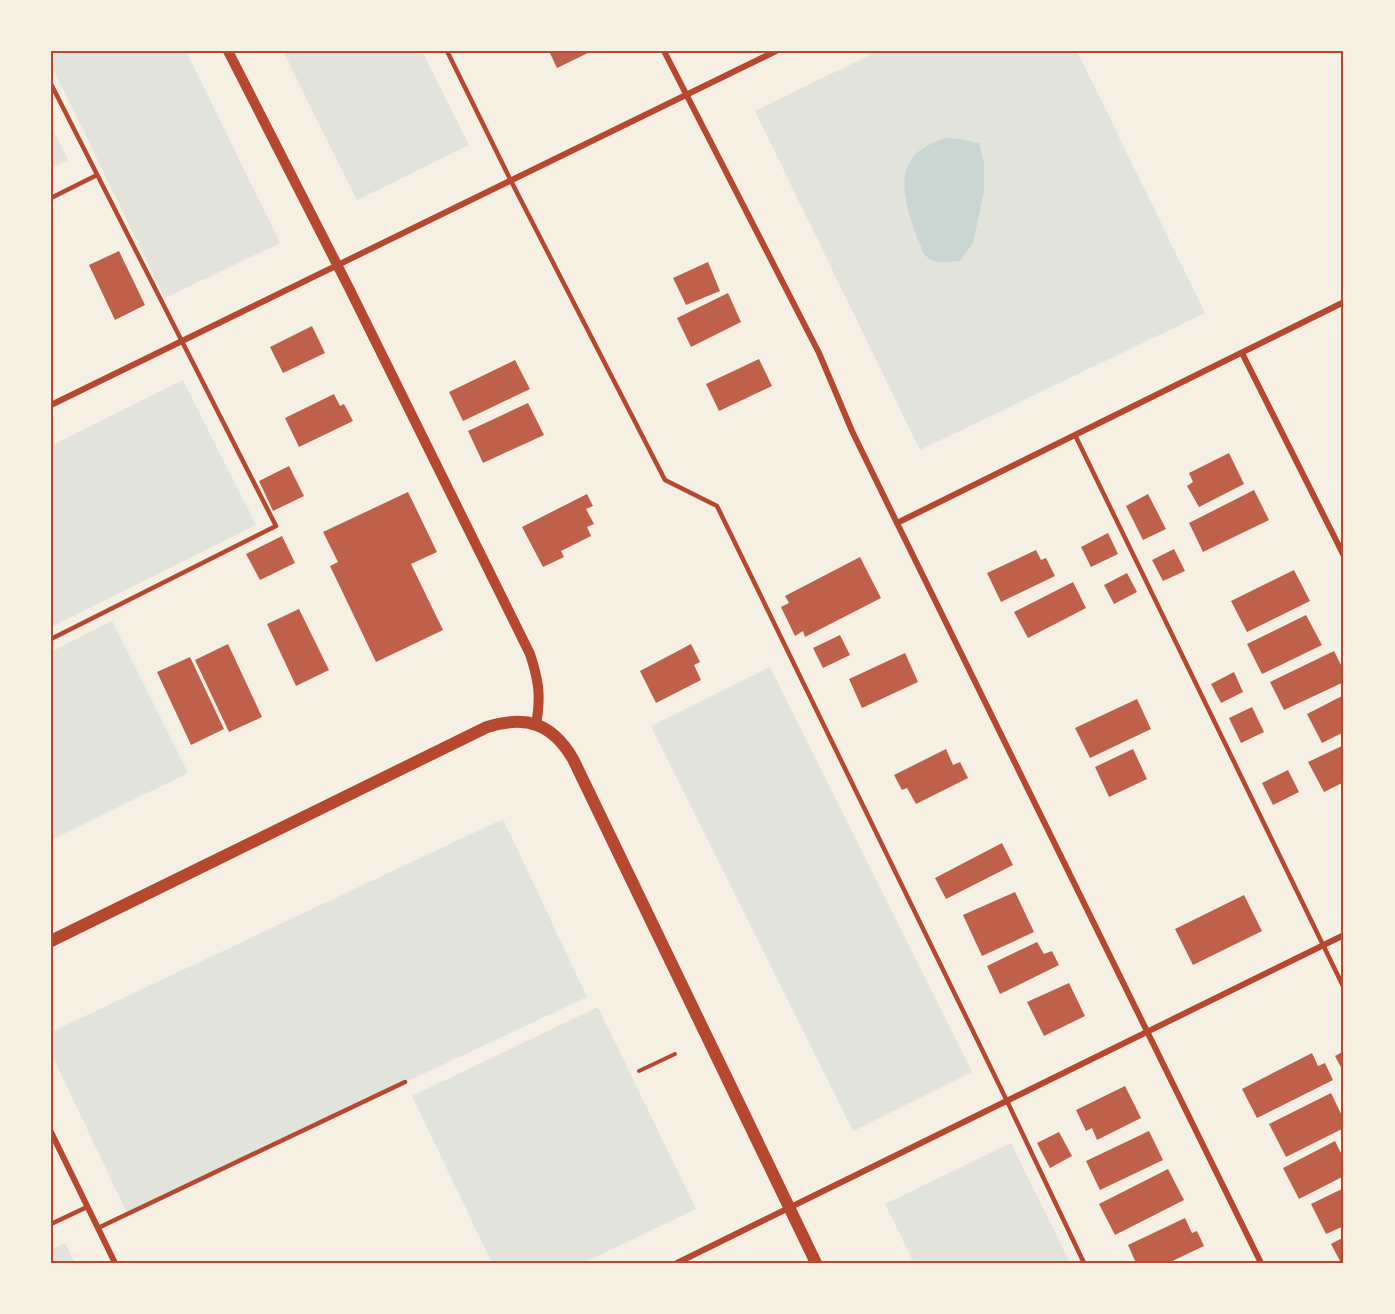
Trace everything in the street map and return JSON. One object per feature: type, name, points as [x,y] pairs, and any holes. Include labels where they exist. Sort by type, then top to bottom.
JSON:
[{"type":"main road","points":[[51,941],[487,727],[499,723],[519,722],[548,730],[564,745],[573,759],[816,1263]]},
{"type":"street","points":[[228,51],[338,266],[530,654],[539,685],[536,725]]},
{"type":"street","points":[[664,51],[819,353],[852,431],[1261,1263]]},
{"type":"street","points":[[51,405],[776,51]]},
{"type":"street","points":[[897,523],[1344,302]]},
{"type":"street","points":[[1242,353],[1344,556]]},
{"type":"street","points":[[677,1263],[1344,935]]},
{"type":"street","points":[[51,1132],[115,1263]]},
{"type":"lane","points":[[447,51],[511,181],[665,480],[717,506],[1084,1263]]},
{"type":"lane","points":[[51,84],[276,526],[51,639]]},
{"type":"lane","points":[[51,198],[97,175]]},
{"type":"lane","points":[[1075,435],[1344,988]]},
{"type":"lane","points":[[98,1228],[405,1082]]},
{"type":"lane","points":[[51,1224],[87,1207]]},
{"type":"path","points":[[639,1071],[675,1054]]},
{"type":"shaded area","points":[[51,51],[186,51],[280,243],[165,298],[51,65]]},
{"type":"shaded area","points":[[283,51],[422,51],[469,145],[357,200]]},
{"type":"shaded area","points":[[878,51],[1077,51],[1205,313],[920,450],[755,111]]},
{"type":"shaded area","points":[[51,125],[68,160],[51,169]]},
{"type":"shaded area","points":[[944,138],[979,143],[984,163],[984,191],[973,243],[960,261],[937,262],[923,252],[909,215],[904,183],[908,165],[915,155],[923,148]]},
{"type":"shaded area","points":[[183,380],[256,525],[51,627],[51,446]]},
{"type":"shaded area","points":[[112,621],[188,773],[51,840],[51,652]]},
{"type":"shaded area","points":[[770,667],[972,1072],[853,1131],[651,726]]},
{"type":"shaded area","points":[[503,819],[587,997],[127,1213],[51,1053],[51,1032]]},
{"type":"shaded area","points":[[598,1007],[696,1209],[583,1263],[492,1263],[412,1096]]},
{"type":"shaded area","points":[[1011,1143],[1070,1263],[914,1263],[885,1204]]},
{"type":"shaded area","points":[[65,1243],[75,1263],[51,1263],[51,1250]]},
{"type":"building","points":[[549,51],[592,51],[557,68]]},
{"type":"building","points":[[119,251],[145,305],[115,320],[89,265]]},
{"type":"building","points":[[708,262],[720,291],[686,305],[673,278]]},
{"type":"building","points":[[728,293],[741,322],[691,347],[677,318]]},
{"type":"building","points":[[312,326],[325,353],[283,373],[270,347]]},
{"type":"building","points":[[759,359],[772,386],[719,411],[706,384]]},
{"type":"building","points":[[515,360],[530,389],[463,421],[449,392]]},
{"type":"building","points":[[334,394],[340,406],[344,404],[353,421],[299,447],[285,418]]},
{"type":"building","points":[[528,403],[544,435],[483,463],[468,431]]},
{"type":"building","points":[[1229,453],[1244,484],[1199,507],[1187,486],[1193,482],[1189,473]]},
{"type":"building","points":[[289,466],[304,496],[273,511],[259,481]]},
{"type":"building","points":[[1254,490],[1269,520],[1203,552],[1189,523]]},
{"type":"building","points":[[408,492],[437,552],[411,564],[443,630],[376,662],[330,566],[338,562],[323,532]]},
{"type":"building","points":[[587,494],[593,506],[586,509],[594,524],[587,527],[591,536],[561,551],[564,557],[543,567],[522,527]]},
{"type":"building","points":[[1148,494],[1166,529],[1143,540],[1126,506]]},
{"type":"building","points":[[1108,533],[1118,554],[1091,567],[1081,547]]},
{"type":"building","points":[[282,536],[295,563],[260,580],[246,554]]},
{"type":"building","points":[[1174,549],[1185,571],[1163,581],[1152,560]]},
{"type":"building","points":[[1036,550],[1041,560],[1046,558],[1055,576],[1001,602],[987,573]]},
{"type":"building","points":[[860,557],[881,598],[805,637],[803,631],[795,636],[781,607],[789,603],[785,596]]},
{"type":"building","points":[[1294,570],[1310,601],[1247,632],[1231,601]]},
{"type":"building","points":[[1127,573],[1137,592],[1114,604],[1104,585]]},
{"type":"building","points":[[1073,582],[1086,608],[1028,638],[1014,612]]},
{"type":"building","points":[[299,609],[329,670],[296,686],[267,624]]},
{"type":"building","points":[[1306,615],[1322,645],[1262,674],[1247,644]]},
{"type":"building","points":[[840,635],[850,655],[823,668],[813,648]]},
{"type":"building","points":[[228,644],[262,717],[229,732],[195,660]]},
{"type":"building","points":[[691,644],[700,662],[694,665],[701,680],[656,703],[640,671]]},
{"type":"building","points":[[1334,651],[1344,671],[1344,682],[1284,710],[1270,682]]},
{"type":"building","points":[[905,653],[918,682],[862,708],[849,679]]},
{"type":"building","points":[[190,657],[224,729],[191,745],[157,672]]},
{"type":"building","points":[[1234,672],[1243,692],[1221,703],[1211,684]]},
{"type":"building","points":[[1344,695],[1344,732],[1322,743],[1307,714]]},
{"type":"building","points":[[1137,699],[1151,729],[1090,758],[1075,728]]},
{"type":"building","points":[[1252,707],[1264,732],[1241,743],[1229,718]]},
{"type":"building","points":[[1344,745],[1344,782],[1324,792],[1308,762]]},
{"type":"building","points":[[946,749],[953,765],[960,762],[968,778],[916,804],[907,788],[902,790],[894,775]]},
{"type":"building","points":[[1133,749],[1147,779],[1109,797],[1095,767]]},
{"type":"building","points":[[1288,770],[1299,792],[1273,805],[1262,783]]},
{"type":"building","points":[[1002,843],[1013,865],[946,899],[935,878]]},
{"type":"building","points":[[1015,892],[1034,932],[982,956],[963,915]]},
{"type":"building","points":[[1244,895],[1262,931],[1193,965],[1175,929]]},
{"type":"building","points":[[1037,942],[1044,954],[1052,951],[1059,965],[1000,994],[987,966]]},
{"type":"building","points":[[1069,983],[1085,1016],[1044,1036],[1027,1002]]},
{"type":"building","points":[[1344,1051],[1344,1073],[1335,1056]]},
{"type":"building","points":[[1312,1053],[1318,1066],[1325,1063],[1333,1080],[1257,1118],[1242,1089]]},
{"type":"building","points":[[1125,1086],[1141,1118],[1097,1140],[1092,1128],[1086,1131],[1076,1110]]},
{"type":"building","points":[[1331,1093],[1344,1120],[1344,1128],[1286,1157],[1269,1124]]},
{"type":"building","points":[[1149,1131],[1163,1160],[1100,1190],[1086,1161]]},
{"type":"building","points":[[1059,1132],[1072,1156],[1050,1168],[1037,1143]]},
{"type":"building","points":[[1335,1141],[1344,1159],[1344,1176],[1299,1199],[1283,1168]]},
{"type":"building","points":[[1168,1169],[1184,1200],[1115,1235],[1099,1204]]},
{"type":"building","points":[[1344,1188],[1344,1226],[1326,1234],[1311,1204]]},
{"type":"building","points":[[1185,1218],[1192,1233],[1197,1231],[1204,1246],[1168,1263],[1136,1263],[1128,1245]]},
{"type":"building","points":[[1344,1237],[1344,1263],[1341,1263],[1331,1244]]}]
